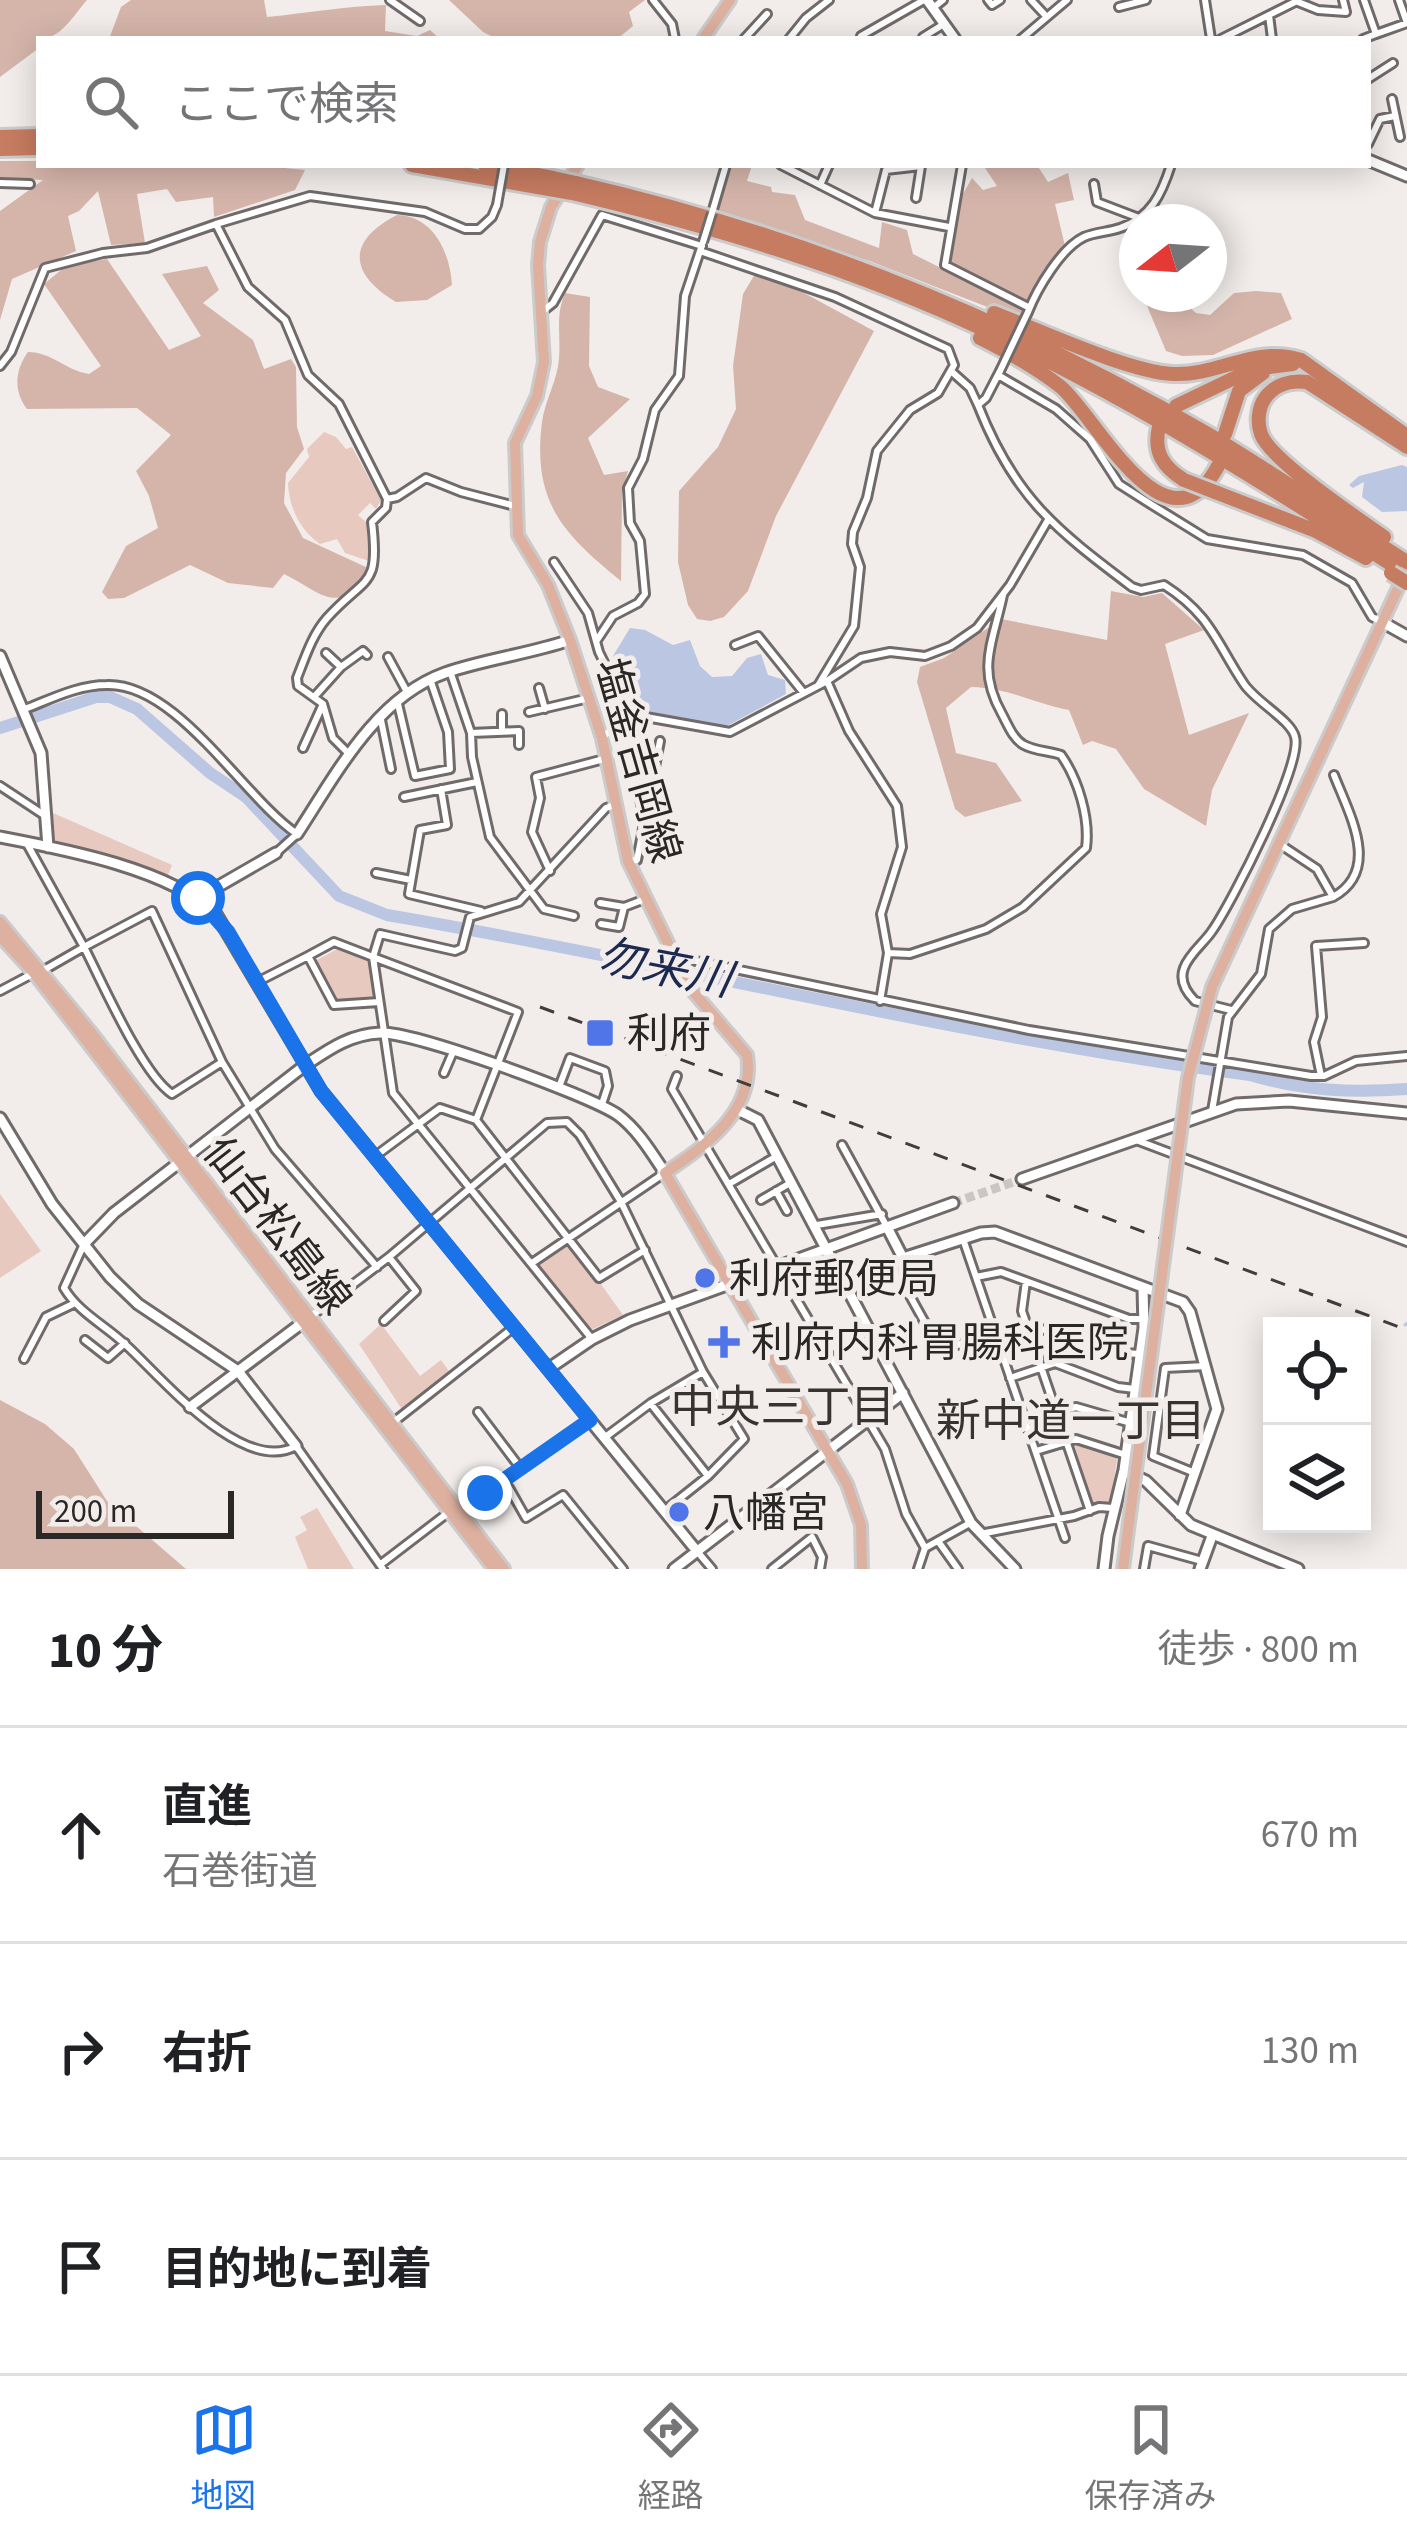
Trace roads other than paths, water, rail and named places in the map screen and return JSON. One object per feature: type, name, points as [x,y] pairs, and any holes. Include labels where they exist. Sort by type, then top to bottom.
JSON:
[{"type":"highway","points":[[0,137],[36,136]]},
{"type":"highway","points":[[0,149],[36,148]]},
{"type":"highway","points":[[435,168],[551,183]]},
{"type":"highway","points":[[496,168],[848,268],[1158,372],[1192,374],[1270,353],[1301,360],[1311,376]]},
{"type":"highway","points":[[848,268],[995,346],[1062,388],[1086,412],[1126,469],[1152,490],[1168,496],[1187,494],[1206,485],[1218,466]]},
{"type":"highway","points":[[848,268],[1108,393],[1402,566]]},
{"type":"highway","points":[[1176,406],[1269,364],[1297,364],[1407,447]]},
{"type":"highway","points":[[1226,434],[1235,399],[1252,379],[1274,371],[1311,376],[1407,436]]},
{"type":"highway","points":[[1311,376],[1290,381],[1266,396],[1258,417],[1261,434],[1276,454],[1402,566]]},
{"type":"highway","points":[[1159,427],[1156,444],[1161,460],[1184,480],[1402,566]]},
{"type":"main road","points":[[708,36],[730,0]]},
{"type":"main road","name":"塩釜吉岡線","points":[[576,168],[551,207],[540,242],[542,378],[515,442],[515,506],[522,544],[542,572],[602,738],[628,861],[690,988],[742,1046],[748,1064],[743,1093]]},
{"type":"main road","points":[[1123,1569],[1188,1078],[1212,987],[1382,622],[1402,566]]},
{"type":"main road","name":"仙台松島線","points":[[0,922],[454,1511],[504,1569]]},
{"type":"main road","name":"仙台松島線","points":[[0,936],[38,972]]},
{"type":"main road","points":[[743,1093],[706,1145],[664,1173],[856,1503],[862,1569]]},
{"type":"main road","name":"仙台松島線","points":[[306,1320],[391,1424],[494,1569]]},
{"type":"street","points":[[390,0],[420,21]]},
{"type":"street","points":[[653,0],[672,24],[674,36]]},
{"type":"street","points":[[792,36],[819,3],[830,0]]},
{"type":"street","points":[[861,36],[928,3],[944,0]]},
{"type":"street","points":[[988,0],[992,5],[1000,0]]},
{"type":"street","points":[[1031,0],[1046,15]]},
{"type":"street","points":[[1027,36],[1067,0]]},
{"type":"street","points":[[1119,7],[1147,0]]},
{"type":"street","points":[[1205,0],[1211,36]]},
{"type":"street","points":[[1276,0],[1280,10]]},
{"type":"street","points":[[1227,36],[1296,1],[1318,10],[1346,12],[1342,0]]},
{"type":"street","points":[[1364,0],[1376,34]]},
{"type":"street","points":[[1371,36],[1407,23],[1399,0]]},
{"type":"street","points":[[928,3],[953,36]]},
{"type":"street","points":[[747,36],[767,14]]},
{"type":"street","points":[[1269,15],[1272,36]]},
{"type":"street","points":[[925,36],[944,24]]},
{"type":"street","points":[[1371,78],[1393,63]]},
{"type":"street","points":[[1392,99],[1400,137]]},
{"type":"street","points":[[1371,138],[1380,119],[1395,116]]},
{"type":"street","points":[[1371,161],[1407,176]]},
{"type":"street","points":[[0,366],[11,352],[45,268],[147,248],[310,196],[424,212],[465,229],[479,229],[497,205],[503,168]]},
{"type":"street","points":[[597,640],[613,616],[646,594],[640,541],[630,524],[628,488],[643,460],[655,410],[679,376],[685,296],[725,168]]},
{"type":"street","points":[[788,168],[875,213],[949,227]]},
{"type":"street","points":[[820,184],[828,168]]},
{"type":"street","points":[[875,213],[886,170],[900,168]]},
{"type":"street","points":[[916,198],[921,168]]},
{"type":"street","points":[[961,168],[945,266],[1028,309]]},
{"type":"street","points":[[1153,204],[1162,195],[1170,168]]},
{"type":"street","points":[[0,183],[31,184]]},
{"type":"street","points":[[1094,184],[1097,202],[1119,210]]},
{"type":"street","points":[[542,312],[553,303],[602,215],[835,296],[948,349],[954,364],[938,393],[910,410],[877,451],[867,498],[853,532],[860,567],[854,626],[823,683]]},
{"type":"street","points":[[216,224],[248,287],[285,320],[308,375],[339,404],[387,499],[386,508],[372,522],[376,560],[372,575],[325,620],[296,678],[298,686],[323,704],[333,738],[350,754]]},
{"type":"street","points":[[978,405],[1050,272],[1078,240],[1119,228]]},
{"type":"street","points":[[951,370],[970,388],[1005,467],[1048,520],[1076,547],[1132,586],[1141,590],[1164,585],[1178,594],[1212,626],[1260,705],[1292,728],[1297,740],[1287,779],[1221,916],[1183,971],[1190,997],[1231,1010]]},
{"type":"street","points":[[999,373],[1066,418],[1090,439],[1119,484],[1152,506],[1207,539],[1303,556],[1352,583],[1372,617],[1407,636]]},
{"type":"street","points":[[387,499],[427,478],[515,506]]},
{"type":"street","points":[[629,714],[730,732],[823,683],[852,662],[877,653],[925,656],[951,646],[972,635],[1003,595],[1048,520]]},
{"type":"street","points":[[554,562],[587,613],[599,652],[629,714]]},
{"type":"street","points":[[888,952],[910,954],[986,929],[1023,907],[1086,848],[1085,816],[1069,765],[1061,755],[1024,745],[1014,736],[989,692],[989,655],[1003,595]]},
{"type":"street","points":[[735,645],[758,636],[803,692]]},
{"type":"street","points":[[198,898],[276,853],[296,835],[350,754],[408,695],[450,671],[570,640]]},
{"type":"street","points":[[314,697],[363,650]]},
{"type":"street","points":[[326,653],[341,667]]},
{"type":"street","points":[[0,656],[36,737],[48,847]]},
{"type":"street","points":[[388,656],[408,695]]},
{"type":"street","points":[[450,671],[471,733],[490,837],[544,909],[574,916]]},
{"type":"street","points":[[398,704],[415,776],[450,769],[448,732],[430,680]]},
{"type":"street","points":[[823,683],[897,806],[902,847],[881,914],[881,934],[888,952],[880,1001]]},
{"type":"street","points":[[25,709],[90,686],[117,685],[144,694],[220,756],[296,835]]},
{"type":"street","points":[[539,688],[545,709]]},
{"type":"street","points":[[529,712],[589,698]]},
{"type":"street","points":[[303,748],[323,704]]},
{"type":"street","points":[[502,714],[502,731]]},
{"type":"street","points":[[602,738],[629,714]]},
{"type":"street","points":[[380,719],[391,769]]},
{"type":"street","points":[[471,733],[519,731],[519,745]]},
{"type":"street","points":[[628,861],[637,860],[660,741]]},
{"type":"street","points":[[550,871],[532,832],[540,798],[536,777],[606,758]]},
{"type":"street","points":[[1212,1111],[1231,1010],[1261,974],[1265,943],[1278,918],[1333,897],[1352,881],[1361,856],[1334,775]]},
{"type":"street","points":[[404,797],[478,782]]},
{"type":"street","points":[[0,786],[48,818]]},
{"type":"street","points":[[441,789],[448,828],[420,830],[409,894],[484,911]]},
{"type":"street","points":[[592,1339],[393,1093],[373,957],[380,934],[455,951],[466,941],[470,920],[484,911],[519,902],[606,808],[615,804]]},
{"type":"street","points":[[0,837],[163,880],[198,898],[228,932],[304,1066],[712,1569]]},
{"type":"street","points":[[26,842],[162,1087],[172,1094],[222,1062]]},
{"type":"street","points":[[1277,843],[1317,869],[1333,897]]},
{"type":"street","points":[[376,873],[411,880]]},
{"type":"street","points":[[600,903],[624,907],[645,899]]},
{"type":"street","points":[[601,924],[619,927],[624,907]]},
{"type":"street","points":[[0,992],[152,911],[222,1062],[249,1108],[275,1149],[376,1267]]},
{"type":"street","points":[[257,982],[334,943],[518,1012],[476,1120]]},
{"type":"street","points":[[1321,1076],[1314,1042],[1322,1017],[1316,946],[1364,943]]},
{"type":"street","points":[[308,956],[334,1005],[380,1002]]},
{"type":"street","points":[[674,957],[1030,1030],[1321,1076],[1356,1061],[1407,1056]]},
{"type":"street","points":[[296,1446],[288,1451],[238,1442],[215,1430],[124,1343],[73,1304],[64,1288],[84,1244],[114,1213],[249,1108],[337,1044],[384,1033],[413,1037],[602,1105],[632,1127],[664,1173],[532,1263]]},
{"type":"street","points":[[445,1073],[453,1052]]},
{"type":"street","points":[[559,1088],[570,1058],[605,1071],[608,1087],[602,1105]]},
{"type":"street","points":[[677,1076],[673,1089],[886,1449],[906,1514],[926,1548]]},
{"type":"street","points":[[743,1093],[971,1523],[1016,1569]]},
{"type":"street","points":[[1022,1179],[1236,1104],[1288,1101],[1407,1113]]},
{"type":"street","points":[[374,1157],[440,1108],[476,1120],[599,1278],[646,1250]]},
{"type":"street","points":[[736,1109],[758,1120]]},
{"type":"street","points":[[0,1118],[5,1139],[84,1244],[138,1304],[238,1371],[382,1567],[454,1511],[590,1420]]},
{"type":"street","points":[[190,1407],[389,1257],[548,1123],[566,1122],[574,1127],[621,1202],[704,1372],[744,1439],[664,1511]]},
{"type":"street","points":[[1135,1139],[1407,1242]]},
{"type":"street","points":[[842,1145],[882,1214],[903,1258],[904,1285],[940,1350],[995,1334]]},
{"type":"street","points":[[729,1184],[777,1156]]},
{"type":"street","points":[[761,1200],[792,1182]]},
{"type":"street","points":[[776,1191],[787,1211]]},
{"type":"street","points":[[548,1370],[592,1339],[674,1305],[953,1203]]},
{"type":"street","points":[[817,1225],[882,1214]]},
{"type":"street","points":[[903,1258],[995,1232],[1187,1306],[1217,1409],[1180,1515]]},
{"type":"street","points":[[963,1239],[1065,1538]]},
{"type":"street","points":[[384,1321],[416,1291],[389,1257]]},
{"type":"street","points":[[976,1277],[1001,1272],[1143,1319]]},
{"type":"street","points":[[1026,1281],[1021,1303],[1090,1510]]},
{"type":"street","points":[[1104,1569],[1136,1388],[1143,1288]]},
{"type":"street","points":[[24,1359],[46,1317],[73,1304]]},
{"type":"street","points":[[1030,1334],[1052,1327],[1124,1353],[1140,1354]]},
{"type":"street","points":[[391,1424],[513,1328]]},
{"type":"street","points":[[85,1340],[108,1358],[124,1343]]},
{"type":"street","points":[[1010,1378],[1054,1364],[1118,1387],[1136,1388]]},
{"type":"street","points":[[1195,1473],[1154,1456],[1166,1368],[1206,1366]]},
{"type":"street","points":[[604,1438],[704,1372]]},
{"type":"street","points":[[678,1568],[903,1393]]},
{"type":"street","points":[[651,1403],[708,1476]]},
{"type":"street","points":[[1057,1412],[1076,1406],[1131,1424]]},
{"type":"street","points":[[478,1412],[521,1469]]},
{"type":"street","points":[[1036,1451],[1076,1439],[1126,1455]]},
{"type":"street","points":[[1124,1470],[1146,1481],[1180,1515],[1213,1536],[1298,1569]]},
{"type":"street","points":[[509,1488],[526,1518],[563,1495],[623,1569]]},
{"type":"street","points":[[979,1534],[1106,1507],[1116,1510]]},
{"type":"street","points":[[918,1569],[926,1548],[971,1523]]},
{"type":"street","points":[[1144,1569],[1148,1546],[1201,1565],[1213,1536]]},
{"type":"street","points":[[772,1569],[812,1537],[822,1557],[820,1569]]},
{"type":"street","points":[[938,1541],[958,1569]]},
{"type":"water","points":[[1407,467],[1407,511],[1382,512],[1362,497],[1364,482],[1353,488],[1349,485],[1359,476]]},
{"type":"water","points":[[630,628],[645,630],[673,645],[690,640],[700,666],[712,677],[732,676],[747,658],[761,654],[768,675],[785,680],[786,694],[727,726],[641,711],[613,656]]},
{"type":"waterway","name":"勿来川","points":[[0,728],[96,697],[110,697],[137,709],[210,773],[246,797],[339,896],[387,915],[926,1021],[1308,1088],[1407,1089]]},
{"type":"tunnel","points":[[953,1203],[1022,1179]]},
{"type":"railway","points":[[540,1007],[1407,1330]]},
{"type":"place","name":"利府","points":[[600,1033]]},
{"type":"place","name":"利府郵便局","points":[[705,1278]]},
{"type":"place","name":"利府内科胃腸科医院","points":[[724,1342]]},
{"type":"place","name":"八幡宮","points":[[679,1512]]},
{"type":"district","name":"中央三丁目","points":[[783,1406]]},
{"type":"district","name":"新中道一丁目","points":[[1071,1420]]}]
